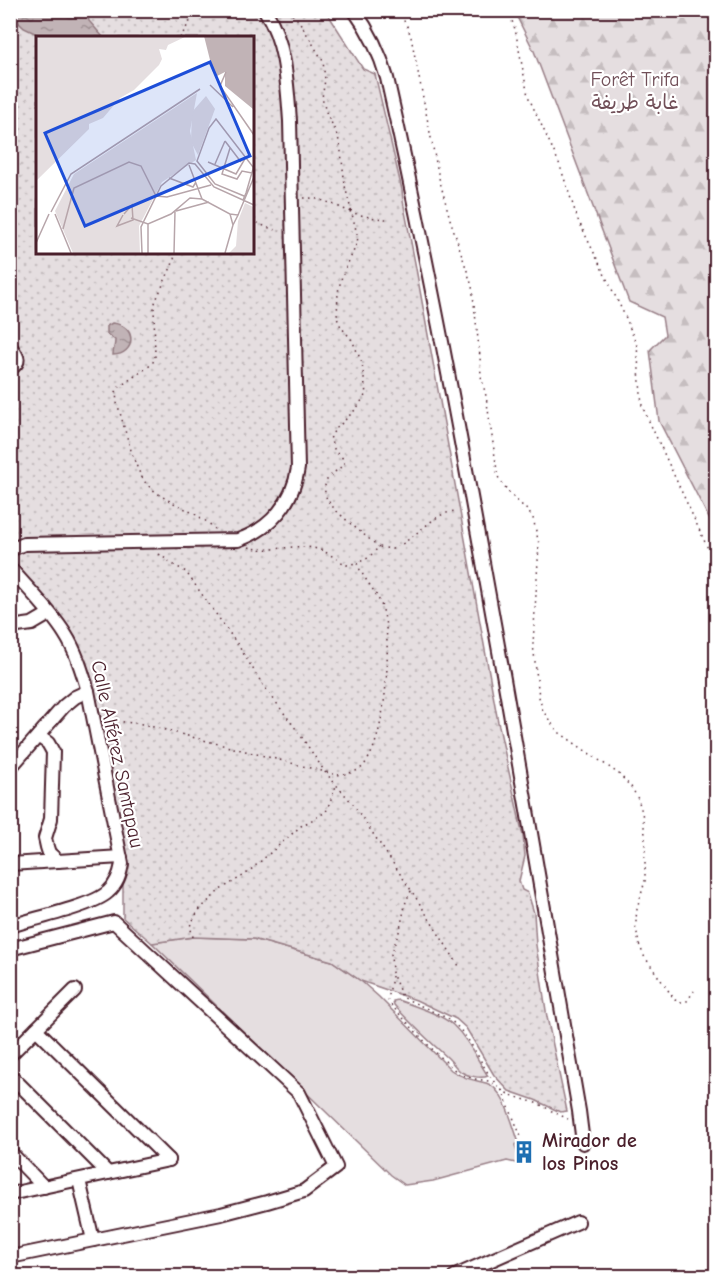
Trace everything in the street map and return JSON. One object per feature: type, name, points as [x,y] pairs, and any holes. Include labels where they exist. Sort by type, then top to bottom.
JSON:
[{"type":"street","points":[[10,550],[24,544],[238,540],[257,533],[271,522],[291,495],[298,468],[290,120],[279,37],[265,10]]},
{"type":"street","points":[[354,10],[377,49],[387,78],[441,339],[486,575],[543,897],[582,1143]]},
{"type":"street","points":[[10,346],[18,356],[16,365],[10,369]]},
{"type":"street","name":"Calle Alférez Santapau","points":[[10,568],[65,634],[82,670],[121,860]]},
{"type":"street","points":[[10,627],[38,622],[49,614]]},
{"type":"street","points":[[10,768],[69,701],[88,691]]},
{"type":"street","points":[[38,736],[48,743],[53,752],[51,819],[45,838],[49,853],[58,861]]},
{"type":"street","points":[[10,864],[121,860],[120,875],[115,885],[104,896],[10,926]]},
{"type":"street","points":[[10,949],[114,922],[299,1093],[336,1167],[304,1191],[221,1214],[10,1257]]},
{"type":"street","points":[[10,1055],[75,990]]},
{"type":"street","points":[[10,1194],[169,1160],[36,1029]]},
{"type":"street","points":[[10,1075],[108,1173]]},
{"type":"street","points":[[10,1152],[44,1186]]},
{"type":"street","points":[[79,1180],[93,1240]]},
{"type":"street","points":[[455,1276],[578,1222]]},
{"type":"path","points":[[181,36],[197,10]]},
{"type":"path","points":[[288,10],[298,21],[323,61],[325,80],[322,98],[340,143],[345,186],[358,238],[342,276],[338,292],[337,318],[352,340],[362,363],[366,394],[357,408],[334,430],[330,439],[344,463],[327,481],[324,490],[327,499],[336,509],[379,547],[392,549],[404,543],[442,514],[454,511]]},
{"type":"path","points":[[398,10],[411,38],[439,178],[472,286],[481,376],[498,477],[510,494],[533,518],[538,544],[538,563],[533,644],[539,697],[543,711],[557,731],[619,774],[638,798],[645,834],[645,881],[636,919],[639,944],[644,956],[675,1000],[687,1001],[694,991]]},
{"type":"path","points":[[508,10],[515,29],[528,96],[559,163],[578,220],[626,318],[637,346],[642,406],[717,566]]},
{"type":"path","points":[[292,195],[301,199],[322,200],[361,215],[386,219]]},
{"type":"path","points":[[254,221],[274,230],[293,233]]},
{"type":"path","points":[[175,254],[154,306],[155,358],[152,364],[119,387],[116,392],[117,403],[137,467],[145,482],[163,497],[208,522],[225,541]]},
{"type":"path","points":[[153,543],[161,556],[186,572],[325,772],[353,804],[459,966]]},
{"type":"path","points":[[245,546],[255,549],[316,548],[347,565],[368,558],[379,547]]},
{"type":"path","points":[[91,710],[115,721],[142,724],[337,775],[349,774],[359,769],[376,741],[382,716],[386,685],[386,625],[382,606],[357,563]]},
{"type":"path","points":[[193,938],[190,926],[198,911],[220,890],[246,874],[301,826],[326,812],[337,786]]},
{"type":"path","points":[[411,890],[391,954],[392,974],[388,1001],[431,1048],[459,1074],[489,1081],[502,1090],[580,1124]]},
{"type":"path","points":[[392,974],[402,997],[449,1019],[464,1033],[499,1088]]},
{"type":"path","points":[[502,1090],[522,1139]]},
{"type":"green space","points":[[11,11],[326,11],[363,69],[375,74],[402,190],[498,722],[523,836],[525,856],[519,881],[522,890],[528,893],[534,913],[536,945],[547,1017],[567,1111],[560,1112],[509,1091],[494,1075],[466,1028],[456,1019],[416,1000],[361,981],[332,961],[253,939],[193,937],[152,943],[123,918],[123,860],[87,669],[75,637],[11,561]]},
{"type":"green space","name":"Forêt Trifa غابة طريفة","points":[[514,11],[716,11],[716,532],[659,421],[650,350],[665,335],[662,317],[629,302],[534,51]]},
{"type":"green space","points":[[193,937],[253,939],[332,961],[361,981],[451,1070],[463,1077],[486,1083],[498,1092],[507,1108],[519,1143],[515,1145],[520,1164],[507,1161],[433,1181],[405,1185],[391,1175],[152,943]]},
{"type":"green space","points":[[398,1000],[435,1014],[453,1025],[468,1043],[488,1076],[474,1077],[461,1072],[394,1005],[393,1001]]},
{"type":"water","points":[[17,11],[86,11],[89,21],[102,36],[41,36],[24,28],[16,16]]},
{"type":"water","points":[[112,323],[120,325],[130,334],[130,345],[121,354],[113,355],[115,340],[107,334],[107,326]]},
{"type":"place","name":"Mirador de los Pinos","points":[[524,1152]]}]
